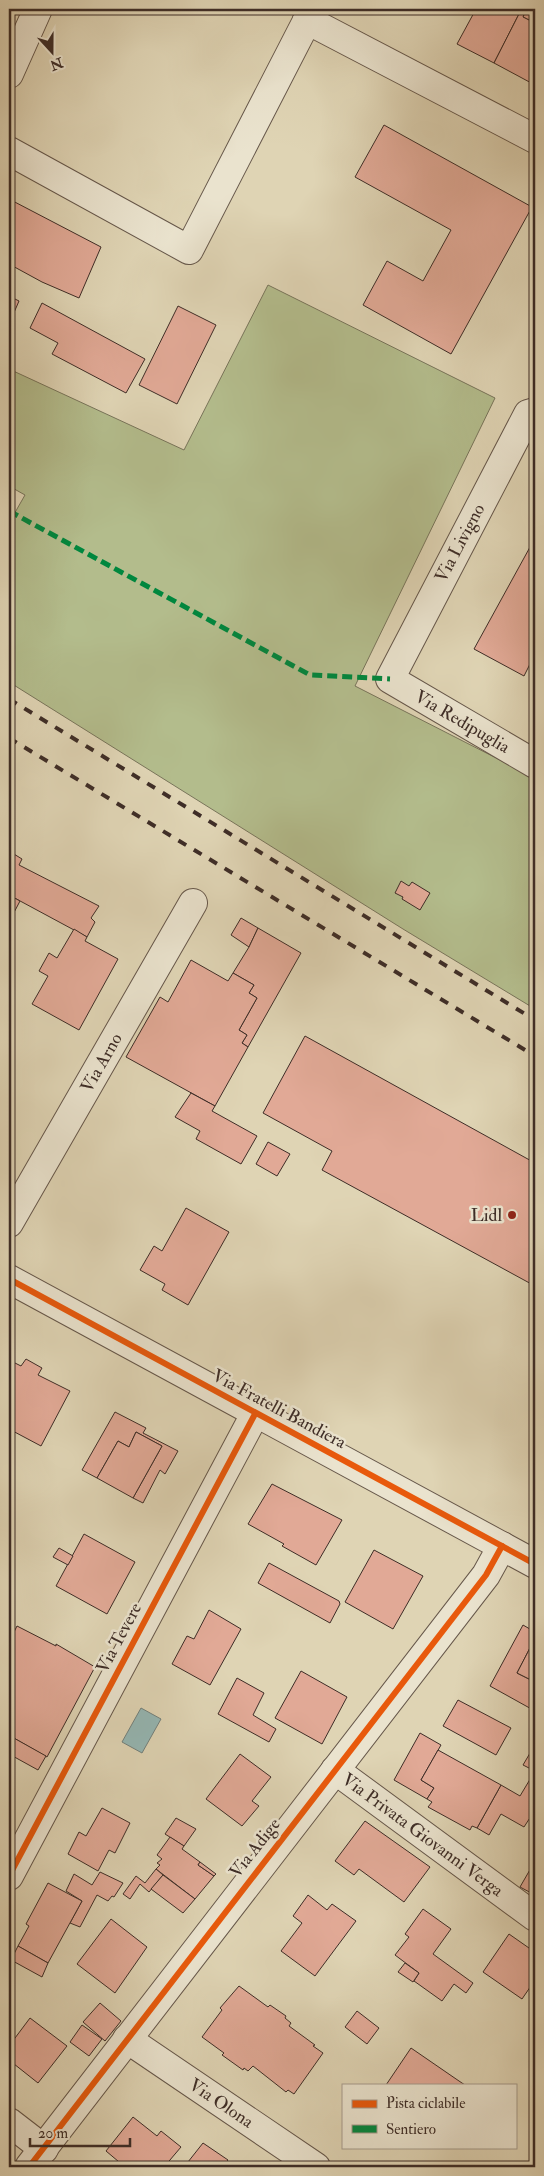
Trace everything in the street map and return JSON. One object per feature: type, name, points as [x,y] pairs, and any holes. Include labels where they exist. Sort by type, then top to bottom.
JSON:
[{"type":"street","points":[[9,74],[38,9]]},
{"type":"street","points":[[9,151],[188,250],[310,14],[535,139]]},
{"type":"street","name":"Via Livigno","points":[[390,679],[528,414],[535,412]]},
{"type":"street","name":"Via Redipuglia","points":[[390,679],[535,764]]},
{"type":"street","name":"Via Arno","points":[[9,1223],[194,903]]},
{"type":"street","name":"Via Fratelli Bandiera","points":[[9,1279],[255,1414],[535,1564]]},
{"type":"street","name":"Via Tevere","points":[[9,1876],[255,1414]]},
{"type":"street","name":"Via Adige","points":[[36,2158],[486,1575],[502,1546]]},
{"type":"street","name":"Via Privata Giovanni Verga","points":[[335,1770],[535,1917]]},
{"type":"street","name":"Via Olona","points":[[127,2038],[316,2167]]},
{"type":"street","points":[[9,2122],[36,2158]]},
{"type":"green space","points":[[268,285],[495,398],[355,686],[504,762],[535,768],[535,1009],[403,929],[9,682],[9,523],[25,495],[9,486],[9,369],[184,450]]},
{"type":"water","points":[[141,1708],[161,1719],[142,1753],[122,1742]]},
{"type":"building","points":[[476,9],[527,9],[524,14],[520,12],[494,63],[457,44]]},
{"type":"building","points":[[527,9],[535,10],[535,23],[523,17]]},
{"type":"building","points":[[520,12],[524,14],[523,17],[535,23],[535,85],[494,63]]},
{"type":"building","points":[[384,125],[532,207],[451,354],[363,305],[387,261],[423,281],[451,230],[355,177]]},
{"type":"building","points":[[9,199],[101,247],[79,298],[42,282],[9,264]]},
{"type":"building","points":[[9,296],[19,301],[9,324]]},
{"type":"building","points":[[42,303],[145,359],[126,393],[52,354],[58,343],[30,328]]},
{"type":"building","points":[[178,306],[216,325],[177,404],[139,385]]},
{"type":"building","points":[[535,538],[535,654],[524,676],[474,649]]},
{"type":"building","points":[[9,851],[22,859],[19,865],[99,906],[91,918],[95,922],[87,937],[9,895]]},
{"type":"building","points":[[401,881],[409,886],[412,882],[430,893],[420,910],[395,893]]},
{"type":"building","points":[[9,895],[20,901],[9,922]]},
{"type":"building","points":[[241,918],[258,928],[249,947],[231,935]]},
{"type":"building","points":[[258,928],[301,953],[248,1047],[242,1043],[247,1035],[239,1030],[257,998],[249,993],[254,985],[233,973]]},
{"type":"building","points":[[74,929],[87,937],[85,941],[118,959],[79,1030],[32,1004],[48,976],[39,971],[49,953],[57,958]]},
{"type":"building","points":[[191,960],[228,981],[233,973],[254,985],[249,993],[257,998],[239,1030],[247,1035],[242,1043],[248,1047],[215,1106],[126,1057],[160,997],[168,1002]]},
{"type":"building","points":[[305,1036],[535,1163],[535,1286],[322,1170],[332,1151],[263,1113]]},
{"type":"building","points":[[191,1093],[215,1106],[212,1111],[257,1136],[241,1164],[196,1139],[200,1131],[175,1117]]},
{"type":"building","points":[[268,1142],[290,1154],[277,1176],[256,1164]]},
{"type":"building","points":[[186,1208],[229,1232],[188,1305],[162,1290],[165,1284],[140,1270],[154,1246],[162,1251]]},
{"type":"building","points":[[26,1359],[42,1368],[38,1375],[70,1391],[41,1446],[9,1429],[9,1360],[21,1366]]},
{"type":"building","points":[[115,1412],[146,1428],[143,1433],[178,1451],[165,1474],[160,1470],[143,1503],[133,1498],[162,1446],[136,1432],[129,1447],[118,1441],[97,1478],[82,1470]]},
{"type":"building","points":[[136,1432],[162,1446],[133,1498],[97,1478],[118,1441],[129,1447]]},
{"type":"building","points":[[272,1484],[342,1520],[316,1565],[248,1524]]},
{"type":"building","points":[[84,1534],[135,1562],[107,1614],[56,1586]]},
{"type":"building","points":[[59,1548],[73,1556],[68,1565],[53,1557]]},
{"type":"building","points":[[374,1550],[423,1576],[393,1629],[345,1602]]},
{"type":"building","points":[[269,1563],[339,1601],[340,1604],[330,1623],[258,1583]]},
{"type":"building","points":[[209,1610],[241,1629],[210,1685],[172,1664],[187,1636],[194,1639]]},
{"type":"building","points":[[523,1625],[535,1632],[535,1649],[531,1646],[517,1673],[535,1682],[535,1711],[490,1686]]},
{"type":"building","points":[[17,1626],[56,1646],[56,1644],[95,1667],[47,1757],[12,1737],[14,1732],[9,1729],[9,1642]]},
{"type":"building","points":[[531,1646],[535,1649],[535,1682],[517,1673]]},
{"type":"building","points":[[301,1671],[347,1697],[322,1744],[275,1718]]},
{"type":"building","points":[[237,1678],[264,1693],[253,1715],[276,1729],[269,1742],[218,1714]]},
{"type":"building","points":[[458,1700],[511,1728],[496,1755],[443,1726]]},
{"type":"building","points":[[9,1729],[14,1732],[12,1737],[46,1756],[38,1770],[9,1754]]},
{"type":"building","points":[[420,1733],[441,1745],[421,1780],[434,1788],[427,1799],[394,1780]]},
{"type":"building","points":[[533,1748],[535,1749],[532,1755],[535,1758],[535,1771],[523,1765]]},
{"type":"building","points":[[438,1750],[501,1785],[477,1828],[472,1826],[470,1830],[428,1807],[432,1802],[427,1799],[434,1788],[421,1780]]},
{"type":"building","points":[[240,1754],[271,1777],[252,1801],[259,1806],[242,1826],[206,1799]]},
{"type":"building","points":[[535,1771],[535,1810],[524,1827],[501,1814],[489,1835],[477,1828],[501,1785],[520,1796]]},
{"type":"building","points":[[102,1808],[130,1823],[115,1853],[109,1850],[98,1871],[68,1854],[79,1832],[86,1836]]},
{"type":"building","points":[[176,1818],[196,1829],[184,1846],[165,1834]]},
{"type":"building","points":[[365,1821],[430,1867],[404,1902],[359,1869],[354,1875],[335,1861]]},
{"type":"building","points":[[170,1837],[184,1846],[182,1849],[200,1862],[198,1865],[214,1876],[195,1899],[156,1869],[160,1865],[157,1863],[162,1859],[157,1855]]},
{"type":"building","points":[[535,1861],[535,1895],[520,1887]]},
{"type":"building","points":[[200,1862],[216,1874],[214,1876],[198,1865]]},
{"type":"building","points":[[156,1869],[163,1875],[149,1892],[140,1884],[130,1899],[123,1894],[136,1876],[145,1883]]},
{"type":"building","points":[[100,1872],[123,1883],[114,1897],[112,1896],[108,1901],[97,1895],[80,1927],[70,1923],[82,1901],[66,1891],[74,1874],[92,1885]]},
{"type":"building","points":[[163,1875],[195,1899],[183,1913],[151,1889]]},
{"type":"building","points":[[48,1883],[82,1901],[48,1963],[18,1946],[29,1926],[26,1924]]},
{"type":"building","points":[[308,1895],[327,1910],[332,1904],[356,1921],[315,1976],[281,1951],[302,1923],[293,1916]]},
{"type":"building","points":[[423,1909],[451,1929],[433,1954],[473,1983],[466,1993],[454,1984],[442,2001],[414,1981],[419,1973],[395,1955],[409,1937],[405,1934]]},
{"type":"building","points":[[111,1919],[147,1947],[115,1993],[77,1964]]},
{"type":"building","points":[[509,1934],[529,1948],[533,1940],[535,1942],[535,1980],[522,1999],[483,1972]]},
{"type":"building","points":[[18,1946],[48,1963],[42,1977],[11,1960]]},
{"type":"building","points":[[405,1963],[419,1973],[413,1982],[398,1972]]},
{"type":"building","points":[[239,1986],[268,2007],[270,2005],[286,2016],[285,2018],[291,2023],[289,2026],[323,2053],[294,2094],[288,2090],[286,2092],[253,2066],[248,2071],[244,2068],[243,2070],[202,2037],[222,2010],[220,2008]]},
{"type":"building","points":[[100,2003],[121,2021],[105,2041],[83,2022]]},
{"type":"building","points":[[357,2011],[379,2028],[367,2044],[345,2027]]},
{"type":"building","points":[[30,2018],[67,2046],[38,2083],[9,2060],[9,2046]]},
{"type":"building","points":[[82,2025],[102,2039],[89,2056],[70,2042]]},
{"type":"building","points":[[411,2048],[464,2084],[387,2084]]},
{"type":"building","points":[[133,2117],[157,2136],[161,2131],[181,2147],[164,2167],[125,2167],[106,2151]]},
{"type":"building","points":[[203,2143],[228,2160],[222,2167],[184,2167]]},
{"type":"railway","points":[[9,699],[535,1020]]},
{"type":"railway","points":[[9,738],[535,1056]]},
{"type":"marked path","points":[[9,511],[310,675],[390,679]]},
{"type":"cycle path","points":[[9,1279],[535,1564]]},
{"type":"cycle path","points":[[9,1876],[255,1414]]},
{"type":"cycle path","points":[[29,2167],[486,1575],[502,1546]]},
{"type":"place","name":"Lidl","points":[[512,1215]]}]
